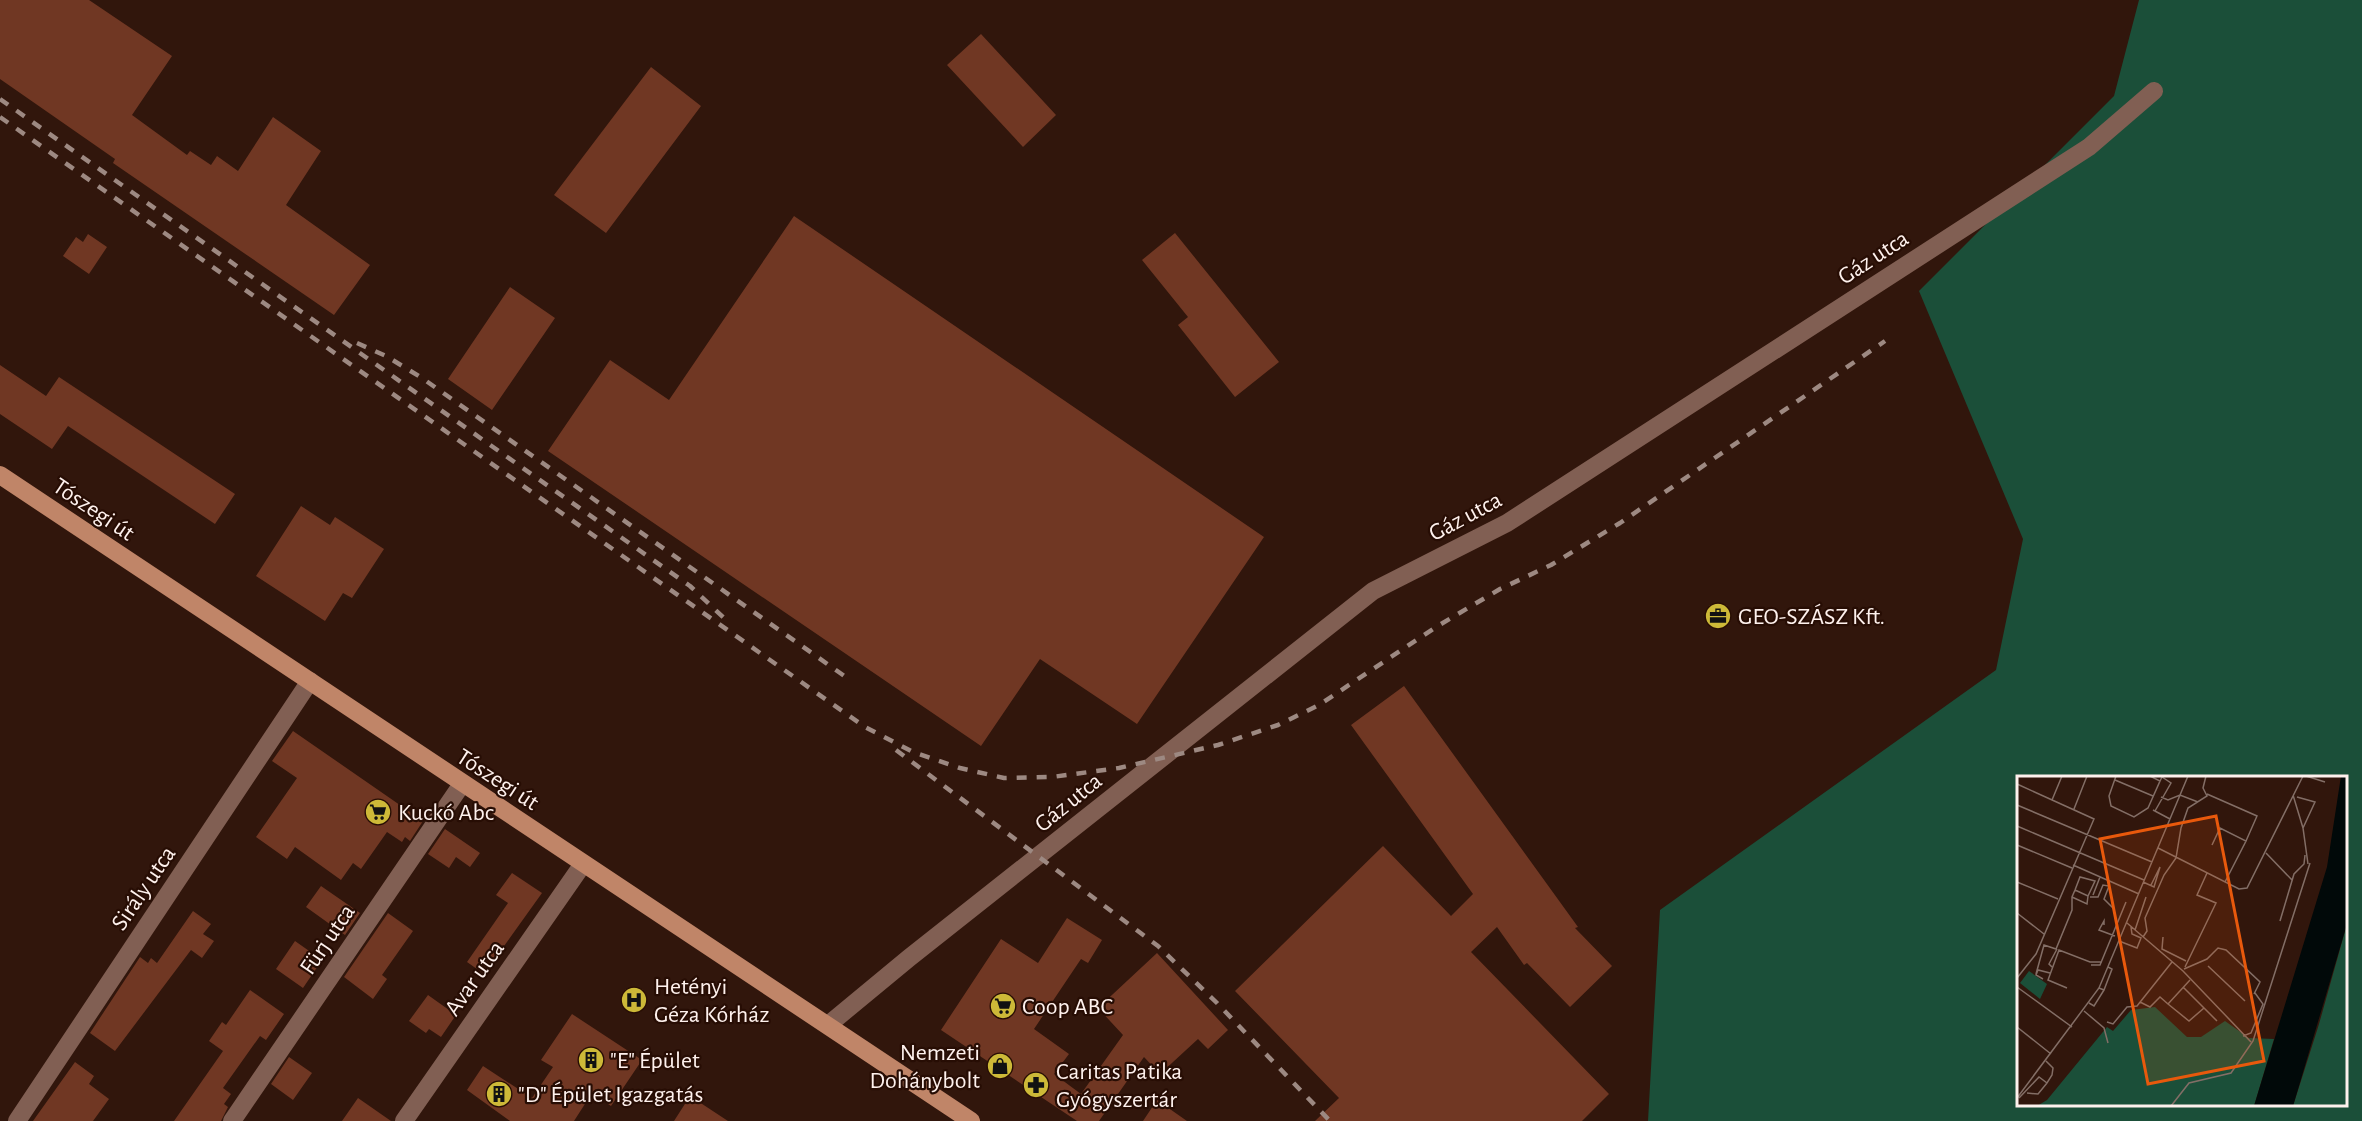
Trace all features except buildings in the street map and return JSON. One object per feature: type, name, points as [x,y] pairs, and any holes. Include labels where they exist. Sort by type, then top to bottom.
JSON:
[{"type":"main road","name":"Tószegi út","points":[[0,475],[971,1121]]},
{"type":"street","name":"Gáz utca","points":[[828,1025],[909,958],[1373,591],[1507,523],[2089,147],[2154,91]]},
{"type":"street","name":"Sirály utca","points":[[16,1121],[310,681]]},
{"type":"street","name":"Fürj utca","points":[[232,1121],[462,784]]},
{"type":"street","name":"Avar utca","points":[[404,1121],[583,864]]},
{"type":"green space","points":[[2139,0],[2362,0],[2362,1121],[1648,1121],[1660,910],[1996,670],[2023,539],[1919,291],[2114,96]]},
{"type":"railway","points":[[0,99],[690,586],[724,618]]},
{"type":"railway","points":[[0,117],[865,727],[913,752],[960,768],[1004,778],[1052,777],[1119,768],[1218,745],[1278,725],[1319,705],[1436,627],[1500,589],[1551,565],[1620,523],[1885,341]]},
{"type":"railway","points":[[357,343],[386,356],[422,378],[850,680]]},
{"type":"railway","points":[[896,750],[1158,946],[1217,1003],[1330,1121]]},
{"type":"place","name":"GEO-SZÁSZ Kft.","points":[[1718,616]]},
{"type":"place","name":"Kuckó Abc","points":[[378,812]]},
{"type":"place","name":"Hetényi Géza Kórház","points":[[634,1000]]},
{"type":"place","name":"Coop ABC","points":[[1003,1006]]},
{"type":"place","name":"\"E\" Épület","points":[[591,1060]]},
{"type":"place","name":"Nemzeti Dohánybolt","points":[[1000,1066]]},
{"type":"place","name":"Caritas Patika Gyógyszertár","points":[[1036,1085]]},
{"type":"place","name":"\"D\" Épület Igazgatás","points":[[499,1094]]}]
